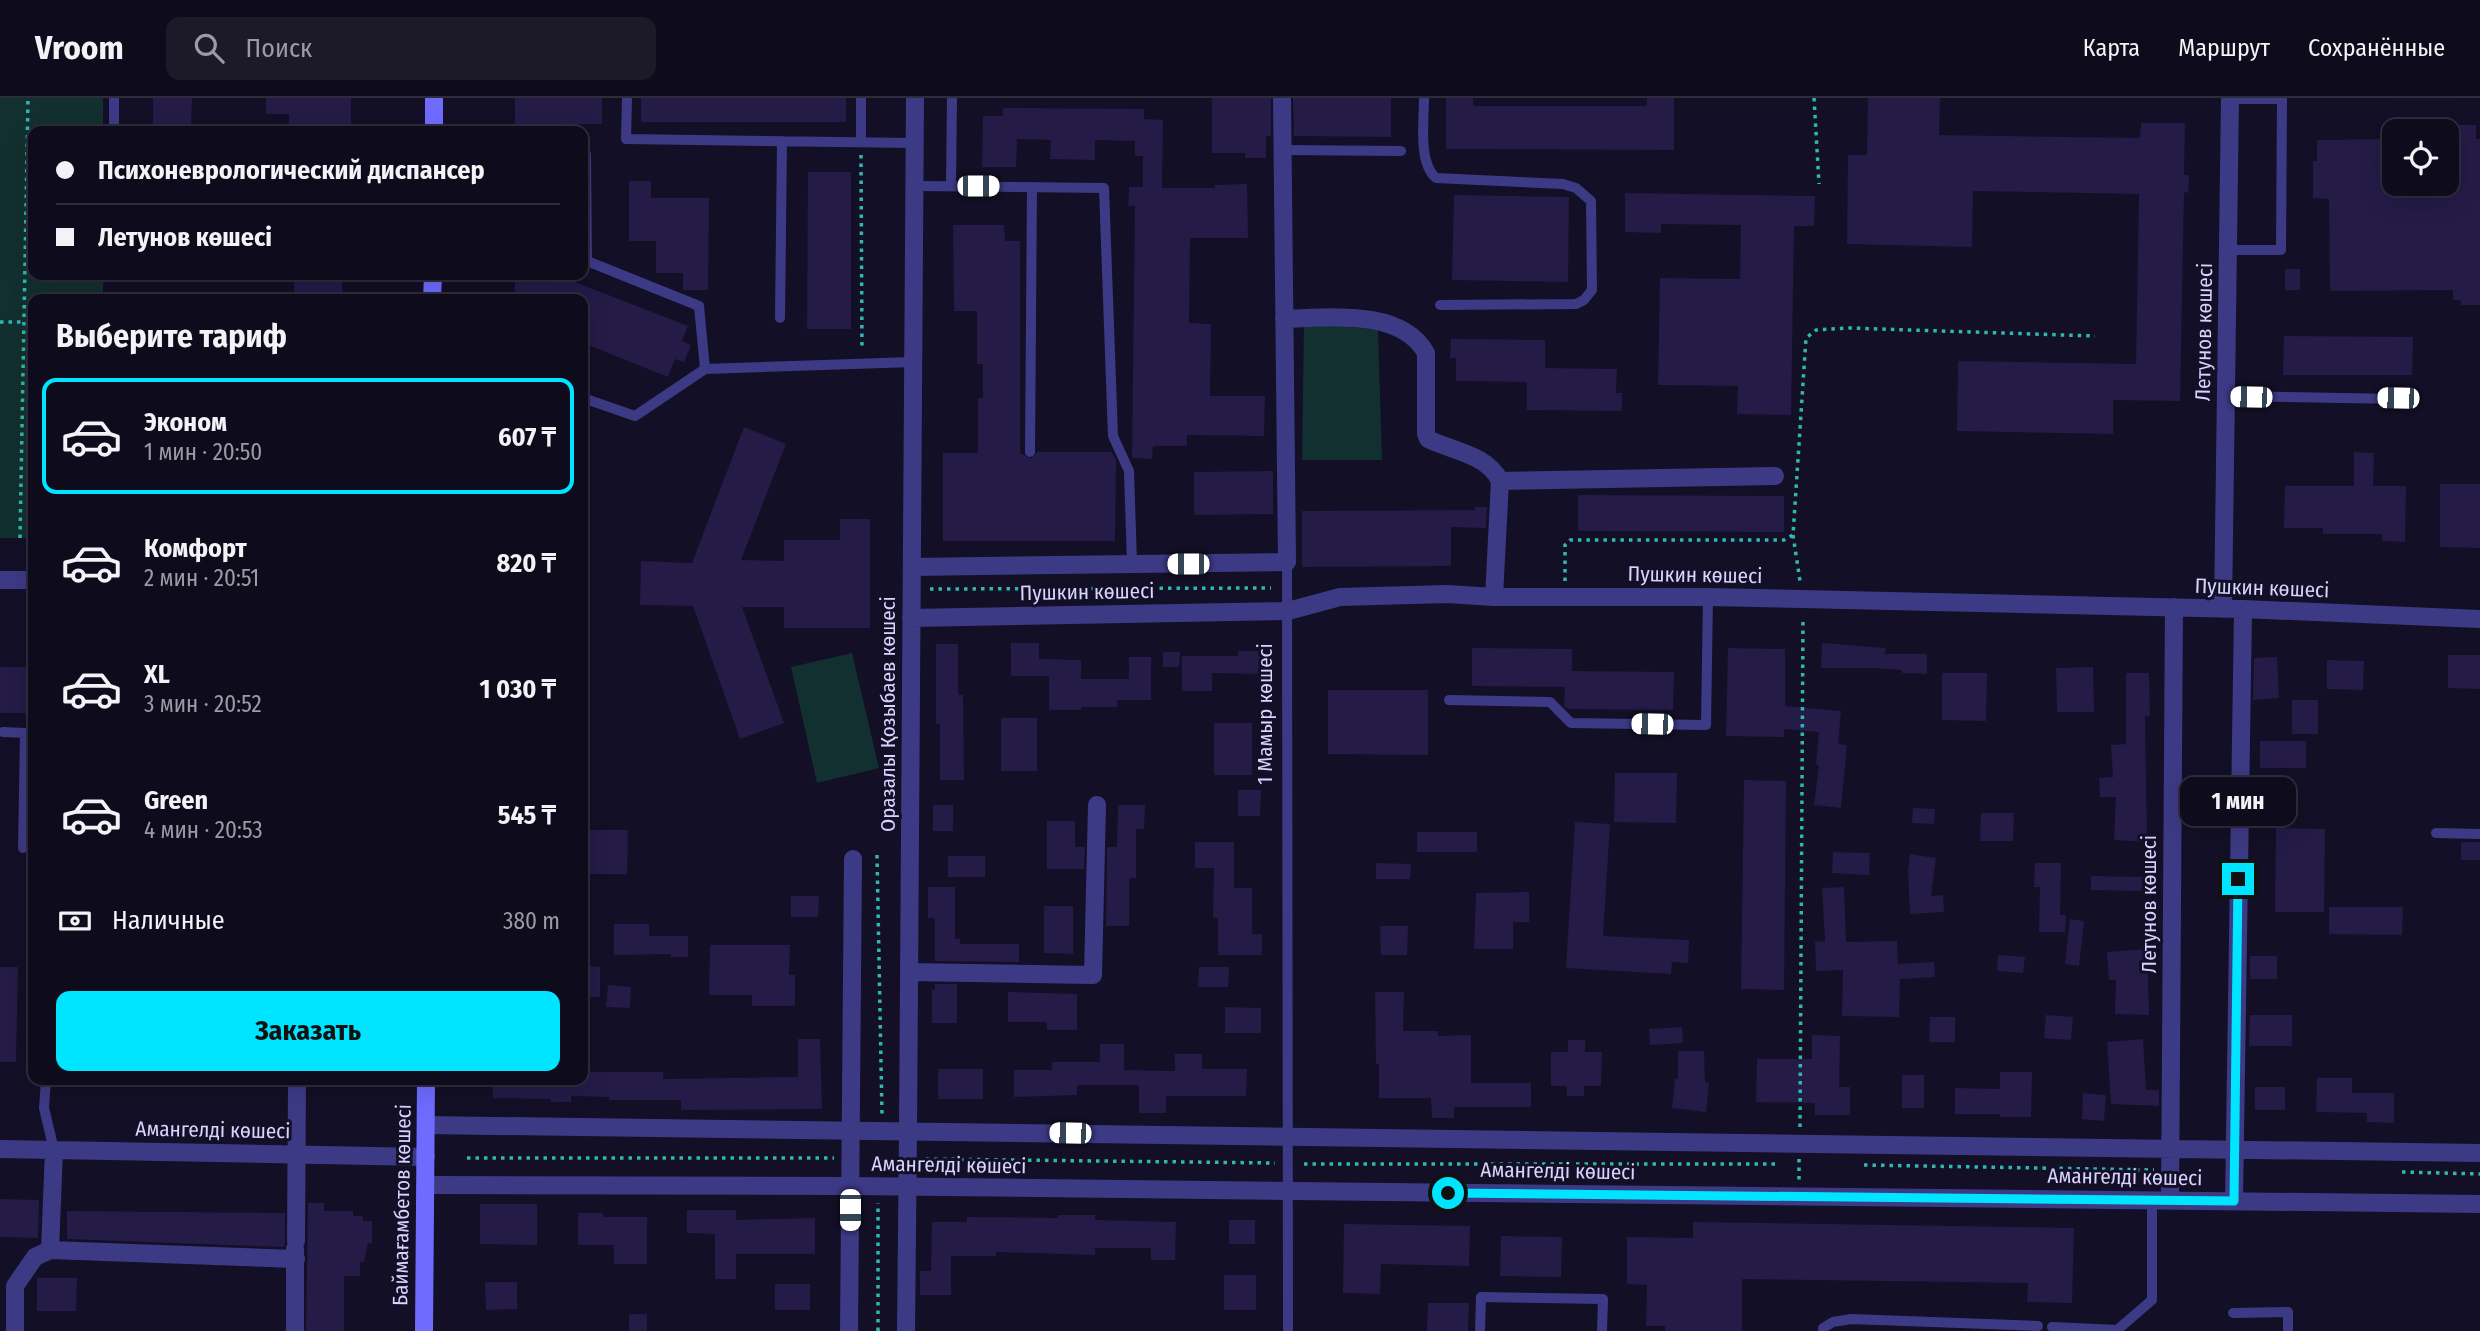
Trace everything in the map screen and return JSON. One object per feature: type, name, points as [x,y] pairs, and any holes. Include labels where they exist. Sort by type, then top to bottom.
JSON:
[{"type":"main road","points":[[434,98],[434,126]]},
{"type":"main road","name":"Баймағамбетов көшесі","points":[[424,1331],[426,1085]]},
{"type":"street","name":"Оразалы Қозыбаев көшесі","points":[[906,1331],[915,98]]},
{"type":"street","name":"1 Мамыр көшесі","points":[[1282,98],[1287,562]]},
{"type":"street","name":"Летунов көшесі","points":[[2223,609],[2230,98]]},
{"type":"street","points":[[1284,318],[1345,318],[1386,322],[1412,334],[1420,342],[1426,353],[1428,439],[1456,448],[1489,466],[1500,481],[1494,597]]},
{"type":"street","points":[[1500,481],[1775,476]]},
{"type":"street","name":"Пушкин көшесі","points":[[912,567],[1287,562]]},
{"type":"street","points":[[0,580],[28,580]]},
{"type":"street","name":"Пушкин көшесі","points":[[911,618],[1287,611],[1340,597],[1447,594],[1494,597],[1708,597],[2174,607],[2480,618]]},
{"type":"street","name":"Летунов көшесі","points":[[2161,1201],[2170,1149],[2174,607]]},
{"type":"street","points":[[2234,1201],[2243,609]]},
{"type":"street","points":[[909,972],[1093,975],[1097,805]]},
{"type":"street","points":[[849,1331],[853,859]]},
{"type":"street","points":[[295,1331],[297,1085]]},
{"type":"street","name":"Амангелді көшесі","points":[[426,1125],[2480,1153]]},
{"type":"street","name":"Амангелді көшесі","points":[[0,1149],[426,1157]]},
{"type":"street","points":[[50,1250],[54,1150]]},
{"type":"street","name":"Амангелді көшесі","points":[[426,1185],[878,1186],[2480,1204]]},
{"type":"street","points":[[15,1331],[11,1286],[35,1257],[50,1250],[296,1250]]},
{"type":"lane","points":[[114,98],[114,126]]},
{"type":"lane","points":[[627,98],[626,139],[914,143]]},
{"type":"lane","points":[[860,98],[861,142]]},
{"type":"lane","points":[[951,186],[952,98]]},
{"type":"lane","points":[[1424,98],[1425,161],[1429,172],[1436,178],[1563,184],[1576,188],[1591,201],[1592,290],[1584,300],[1576,304],[1440,305]]},
{"type":"lane","points":[[2228,250],[2281,250],[2282,99],[2230,98]]},
{"type":"lane","points":[[780,318],[782,141]]},
{"type":"lane","points":[[1282,150],[1401,150]]},
{"type":"lane","points":[[914,186],[1104,188],[1113,436],[1129,471],[1132,564]]},
{"type":"lane","points":[[1030,452],[1032,187]]},
{"type":"lane","points":[[588,261],[699,306],[705,369]]},
{"type":"lane","points":[[588,400],[635,416],[705,369],[913,362]]},
{"type":"lane","points":[[2226,396],[2398,398]]},
{"type":"lane","name":"1 Мамыр көшесі","points":[[1287,562],[1288,1331]]},
{"type":"lane","points":[[1449,700],[1550,702],[1571,723],[1706,725],[1708,597]]},
{"type":"lane","points":[[3,732],[25,733],[23,848]]},
{"type":"lane","points":[[2436,833],[2480,834]]},
{"type":"lane","points":[[46,1085],[44,1108],[54,1150]]},
{"type":"lane","points":[[2052,1327],[2117,1330],[2152,1300],[2161,1201]]},
{"type":"lane","points":[[1480,1331],[1481,1297],[1603,1299],[1602,1331]]},
{"type":"lane","points":[[2233,1313],[2288,1312],[2288,1331]]},
{"type":"lane","points":[[1823,1331],[1823,1328],[1833,1322],[1851,1319],[2038,1326]]},
{"type":"path","points":[[20,538],[28,98]]},
{"type":"path","points":[[1814,98],[1819,184]]},
{"type":"path","points":[[861,142],[863,364]]},
{"type":"path","points":[[0,322],[23,322]]},
{"type":"path","points":[[1799,1197],[1804,600],[1793,535],[1806,338],[1816,330],[1849,328],[2095,336]]},
{"type":"path","points":[[1566,597],[1565,544],[1570,540],[1784,540],[1793,535]]},
{"type":"path","points":[[911,589],[1271,588]]},
{"type":"path","points":[[877,855],[882,1131]]},
{"type":"path","points":[[467,1157],[850,1158]]},
{"type":"path","points":[[908,1159],[1288,1163]]},
{"type":"path","points":[[1304,1164],[1785,1164]]},
{"type":"path","points":[[1854,1165],[2156,1170]]},
{"type":"path","points":[[878,1186],[878,1331]]},
{"type":"green space","points":[[0,98],[103,98],[103,126],[28,126],[28,280],[103,280],[103,294],[28,294],[28,538],[0,538]]},
{"type":"green space","points":[[1304,322],[1378,330],[1382,460],[1302,460]]},
{"type":"green space","points":[[852,653],[879,768],[817,783],[791,667]]},
{"type":"building","points":[[153,98],[192,98],[191,126],[153,126]]},
{"type":"building","points":[[266,98],[351,98],[351,126],[289,126],[289,114],[266,114]]},
{"type":"building","points":[[515,98],[602,98],[602,124],[515,126]]},
{"type":"building","points":[[641,98],[846,98],[846,122],[641,122]]},
{"type":"building","points":[[1212,98],[1271,98],[1271,136],[1266,136],[1266,158],[1245,158],[1245,153],[1212,153]]},
{"type":"building","points":[[1293,98],[1391,98],[1391,137],[1294,136]]},
{"type":"building","points":[[1446,98],[1473,98],[1473,106],[1647,106],[1647,98],[1674,98],[1674,150],[1446,149]]},
{"type":"building","points":[[1868,98],[1940,98],[1939,135],[2140,138],[2141,123],[2185,123],[2184,175],[2189,175],[2188,193],[2184,192],[2180,401],[2113,400],[2113,434],[1957,431],[1958,361],[2136,364],[2139,194],[1973,191],[1972,247],[1847,244],[1848,155],[1867,155]]},
{"type":"building","points":[[1003,108],[1144,109],[1144,119],[1163,120],[1162,188],[1215,188],[1215,185],[1247,184],[1248,238],[1190,238],[1189,323],[1211,324],[1210,396],[1265,396],[1264,436],[1187,435],[1187,446],[1153,446],[1152,459],[1132,458],[1135,206],[1128,206],[1129,187],[1143,187],[1143,156],[1135,156],[1135,141],[1095,140],[1095,160],[1050,159],[1051,140],[1017,139],[1016,167],[982,167],[983,116],[1003,116]]},
{"type":"building","points":[[2459,125],[2476,125],[2476,139],[2480,139],[2480,305],[2461,305],[2461,300],[2453,300],[2453,290],[2330,291],[2329,199],[2313,198],[2313,161],[2317,161],[2317,140],[2382,139],[2382,196],[2459,196]]},
{"type":"building","points":[[808,172],[851,172],[851,329],[807,329]]},
{"type":"building","points":[[629,181],[651,181],[651,198],[709,198],[708,290],[683,290],[683,273],[656,273],[656,241],[629,241]]},
{"type":"building","points":[[1625,193],[1815,196],[1814,226],[1794,226],[1791,415],[1737,414],[1738,386],[1658,385],[1660,278],[1740,279],[1741,225],[1661,224],[1661,233],[1625,232]]},
{"type":"building","points":[[1454,195],[1569,197],[1568,282],[1452,280]]},
{"type":"building","points":[[953,225],[1004,225],[1005,241],[1020,241],[1020,453],[1031,459],[1037,452],[1112,452],[1116,461],[1115,541],[943,541],[943,453],[978,453],[978,398],[983,398],[983,364],[977,364],[977,311],[954,311]]},
{"type":"building","points":[[2285,269],[2300,269],[2300,290],[2285,290]]},
{"type":"building","points":[[294,280],[342,280],[342,294],[294,294]]},
{"type":"building","points":[[515,280],[570,280],[688,326],[682,341],[691,345],[684,362],[675,359],[668,377],[588,345],[588,294],[515,294]]},
{"type":"building","points":[[2284,336],[2413,337],[2412,375],[2283,375]]},
{"type":"building","points":[[1451,339],[1545,340],[1545,368],[1617,369],[1616,393],[1622,393],[1622,411],[1527,410],[1527,382],[1456,381],[1456,358],[1450,358]]},
{"type":"building","points":[[744,427],[786,444],[741,560],[784,561],[784,540],[840,540],[840,519],[870,519],[870,628],[784,628],[784,607],[742,607],[784,723],[740,739],[693,606],[640,605],[641,561],[692,563]]},
{"type":"building","points":[[2354,452],[2374,453],[2373,486],[2406,486],[2405,542],[2382,541],[2382,534],[2323,534],[2323,528],[2284,528],[2285,486],[2354,486]]},
{"type":"building","points":[[1273,471],[1273,514],[1194,515],[1194,472]]},
{"type":"building","points":[[2440,484],[2480,484],[2480,548],[2440,547]]},
{"type":"building","points":[[1578,495],[1784,496],[1784,532],[1578,531]]},
{"type":"building","points":[[1475,507],[1487,507],[1486,528],[1451,527],[1451,566],[1302,567],[1302,511],[1475,510]]},
{"type":"building","points":[[1011,643],[1039,643],[1039,659],[1081,660],[1081,679],[1129,679],[1129,657],[1151,657],[1151,700],[1117,700],[1117,707],[1049,710],[1049,676],[1011,676]]},
{"type":"building","points":[[1822,643],[1886,648],[1885,654],[1927,654],[1927,674],[1875,668],[1821,668]]},
{"type":"building","points":[[936,644],[958,644],[958,695],[963,695],[964,780],[940,780],[940,724],[936,724]]},
{"type":"building","points":[[1472,648],[1572,649],[1572,671],[1674,672],[1673,710],[1568,709],[1564,706],[1565,687],[1472,686]]},
{"type":"building","points":[[1728,648],[1785,649],[1785,706],[1841,711],[1838,744],[1847,745],[1841,808],[1814,805],[1819,765],[1816,765],[1819,732],[1784,729],[1784,737],[1726,736]]},
{"type":"building","points":[[1238,651],[1262,651],[1261,674],[1212,673],[1212,691],[1182,691],[1182,656],[1238,656]]},
{"type":"building","points":[[1163,652],[1180,652],[1179,667],[1163,667]]},
{"type":"building","points":[[2448,655],[2480,655],[2480,689],[2448,688]]},
{"type":"building","points":[[2277,657],[2279,698],[2253,700],[2254,658]]},
{"type":"building","points":[[2327,660],[2364,661],[2363,690],[2327,689]]},
{"type":"building","points":[[0,667],[28,667],[28,713],[0,713]]},
{"type":"building","points":[[2093,667],[2094,712],[2057,712],[2056,668]]},
{"type":"building","points":[[1942,673],[1987,673],[1986,721],[1942,720]]},
{"type":"building","points":[[2126,673],[2149,673],[2150,716],[2145,716],[2147,842],[2114,840],[2116,797],[2100,797],[2099,778],[2113,777],[2111,745],[2126,744]]},
{"type":"building","points":[[1328,690],[1428,690],[1428,755],[1328,754]]},
{"type":"building","points":[[2292,700],[2318,700],[2318,734],[2292,734]]},
{"type":"building","points":[[1001,718],[1037,718],[1037,771],[1001,771]]},
{"type":"building","points":[[1214,723],[1252,723],[1252,775],[1214,775]]},
{"type":"building","points":[[2260,741],[2306,741],[2306,768],[2260,768]]},
{"type":"building","points":[[1615,773],[1677,773],[1676,823],[1614,822]]},
{"type":"building","points":[[1744,780],[1786,781],[1784,990],[1741,989]]},
{"type":"building","points":[[1238,790],[1261,790],[1260,816],[1238,816]]},
{"type":"building","points":[[933,805],[953,805],[953,831],[933,831]]},
{"type":"building","points":[[1118,805],[1145,805],[1144,829],[1136,829],[1136,878],[1129,878],[1129,926],[1106,926],[1107,847],[1117,847]]},
{"type":"building","points":[[1913,808],[1935,809],[1934,824],[1912,823]]},
{"type":"building","points":[[1981,813],[2014,813],[2013,841],[1980,841]]},
{"type":"building","points":[[1047,821],[1075,821],[1075,847],[1085,847],[1084,869],[1047,869]]},
{"type":"building","points":[[1575,822],[1610,824],[1603,936],[1689,940],[1688,963],[1672,962],[1671,974],[1566,968]]},
{"type":"building","points":[[2276,828],[2325,829],[2324,912],[2275,912]]},
{"type":"building","points":[[590,830],[628,830],[627,874],[589,874]]},
{"type":"building","points":[[1417,832],[1477,832],[1477,852],[1417,852]]},
{"type":"building","points":[[1195,842],[1234,842],[1234,888],[1252,888],[1252,934],[1262,934],[1262,955],[1218,955],[1218,918],[1213,918],[1214,868],[1195,868]]},
{"type":"building","points":[[2461,842],[2480,842],[2480,860],[2461,860]]},
{"type":"building","points":[[1833,852],[1870,853],[1869,875],[1832,873]]},
{"type":"building","points":[[1910,854],[1936,858],[1931,896],[1943,895],[1944,912],[1910,914]]},
{"type":"building","points":[[948,856],[985,856],[985,877],[948,877]]},
{"type":"building","points":[[1376,863],[1411,864],[1410,879],[1376,879]]},
{"type":"building","points":[[2035,863],[2061,863],[2060,915],[2066,915],[2065,932],[2039,932],[2040,887],[2034,887]]},
{"type":"building","points":[[2091,876],[2143,877],[2142,891],[2091,890]]},
{"type":"building","points":[[928,887],[955,887],[955,939],[960,939],[960,944],[1019,944],[1019,962],[935,961],[935,918],[928,918]]},
{"type":"building","points":[[1844,887],[1846,942],[1897,941],[1898,964],[1934,962],[1935,977],[1900,979],[1899,1017],[1842,1016],[1843,970],[1816,971],[1815,942],[1825,941],[1822,888]]},
{"type":"building","points":[[1529,892],[1529,922],[1513,922],[1513,949],[1474,949],[1476,893]]},
{"type":"building","points":[[791,896],[819,896],[818,917],[791,917]]},
{"type":"building","points":[[1044,906],[1073,906],[1073,954],[1044,953]]},
{"type":"building","points":[[2329,907],[2403,907],[2402,935],[2329,934]]},
{"type":"building","points":[[2070,919],[2084,921],[2079,966],[2065,964]]},
{"type":"building","points":[[614,924],[649,924],[649,936],[688,936],[688,957],[671,957],[671,954],[614,955]]},
{"type":"building","points":[[1380,926],[1408,926],[1407,955],[1381,955]]},
{"type":"building","points":[[710,945],[790,945],[789,975],[795,975],[795,1006],[752,1006],[752,995],[709,995]]},
{"type":"building","points":[[2147,949],[2149,1015],[2115,1014],[2116,980],[2109,980],[2107,952]]},
{"type":"building","points":[[1998,955],[2025,957],[2023,973],[1997,971]]},
{"type":"building","points":[[2250,956],[2277,956],[2277,979],[2250,979]]},
{"type":"building","points":[[588,966],[600,967],[600,997],[588,997]]},
{"type":"building","points":[[0,967],[18,967],[16,1062],[0,1062]]},
{"type":"building","points":[[1199,967],[1229,967],[1228,987],[1198,987]]},
{"type":"building","points":[[935,984],[957,984],[957,1023],[932,1023],[932,990],[935,990]]},
{"type":"building","points":[[608,985],[631,987],[630,1008],[606,1007]]},
{"type":"building","points":[[1008,992],[1077,994],[1077,1030],[1047,1030],[1047,1022],[1008,1022]]},
{"type":"building","points":[[1375,992],[1404,992],[1403,1031],[1438,1031],[1438,1036],[1471,1035],[1471,1083],[1531,1083],[1531,1107],[1454,1107],[1454,1118],[1432,1118],[1431,1098],[1379,1098]]},
{"type":"building","points":[[1225,1007],[1261,1008],[1261,1033],[1225,1033]]},
{"type":"building","points":[[2046,1015],[2073,1017],[2071,1040],[2044,1038]]},
{"type":"building","points":[[2250,1015],[2292,1015],[2292,1046],[2249,1046]]},
{"type":"building","points":[[1930,1017],[1955,1017],[1955,1042],[1929,1042]]},
{"type":"building","points":[[1682,1027],[1683,1043],[1650,1045],[1649,1029]]},
{"type":"building","points":[[1812,1035],[1840,1036],[1839,1087],[1850,1087],[1850,1115],[1815,1115],[1815,1103],[1756,1102],[1757,1059],[1812,1059]]},
{"type":"building","points":[[798,1039],[820,1039],[822,1109],[681,1110],[681,1100],[609,1100],[609,1097],[571,1096],[571,1102],[551,1102],[551,1099],[493,1098],[493,1085],[588,1085],[588,1072],[663,1072],[663,1079],[798,1077]]},
{"type":"building","points":[[2143,1039],[2146,1090],[2159,1090],[2159,1106],[2111,1104],[2107,1042]]},
{"type":"building","points":[[1568,1040],[1585,1040],[1585,1052],[1602,1052],[1601,1086],[1584,1086],[1584,1096],[1567,1096],[1567,1086],[1551,1086],[1551,1052],[1568,1052]]},
{"type":"building","points":[[1100,1044],[1124,1044],[1124,1070],[1175,1071],[1175,1054],[1202,1054],[1202,1069],[1247,1069],[1246,1096],[1166,1096],[1166,1113],[1139,1113],[1139,1085],[1077,1085],[1077,1095],[1014,1097],[1014,1070],[1052,1070],[1052,1062],[1100,1062]]},
{"type":"building","points":[[1678,1051],[1704,1051],[1705,1082],[1709,1083],[1706,1112],[1672,1108],[1675,1079],[1678,1079]]},
{"type":"building","points":[[938,1069],[983,1069],[983,1099],[938,1099]]},
{"type":"building","points":[[2000,1072],[2032,1072],[2031,1117],[1955,1114],[1955,1088],[2000,1089]]},
{"type":"building","points":[[1902,1075],[1924,1075],[1924,1108],[1902,1108]]},
{"type":"building","points":[[2317,1078],[2352,1078],[2352,1093],[2394,1093],[2394,1123],[2367,1122],[2367,1113],[2316,1112]]},
{"type":"building","points":[[2255,1087],[2285,1087],[2285,1110],[2255,1110]]},
{"type":"building","points":[[2083,1093],[2106,1095],[2104,1121],[2082,1119]]},
{"type":"building","points":[[0,1199],[39,1200],[38,1238],[0,1237]]},
{"type":"building","points":[[308,1203],[324,1203],[324,1211],[353,1211],[353,1216],[363,1216],[363,1221],[372,1221],[372,1244],[368,1243],[364,1262],[360,1262],[360,1276],[344,1276],[344,1331],[306,1331]]},
{"type":"building","points":[[480,1204],[537,1204],[537,1245],[480,1244]]},
{"type":"building","points":[[687,1210],[736,1210],[736,1220],[815,1218],[815,1254],[736,1254],[736,1279],[715,1279],[715,1234],[687,1233]]},
{"type":"building","points":[[67,1211],[285,1213],[285,1243],[284,1247],[67,1239]]},
{"type":"building","points":[[578,1213],[603,1213],[603,1217],[647,1217],[647,1264],[614,1264],[614,1245],[578,1245]]},
{"type":"building","points":[[1058,1215],[1095,1215],[1095,1220],[1176,1222],[1175,1260],[1151,1260],[1151,1248],[1095,1248],[1095,1255],[996,1252],[996,1256],[951,1256],[951,1295],[920,1295],[920,1271],[931,1271],[932,1222],[967,1222],[967,1217],[1058,1218]]},
{"type":"building","points":[[1229,1220],[1255,1220],[1255,1244],[1229,1244]]},
{"type":"building","points":[[1693,1222],[2074,1228],[2072,1303],[2027,1302],[2028,1283],[1742,1279],[1742,1331],[1665,1331],[1665,1326],[1646,1326],[1647,1285],[1627,1284],[1627,1237],[1693,1238]]},
{"type":"building","points":[[1344,1224],[1470,1226],[1469,1266],[1381,1264],[1380,1294],[1343,1293]]},
{"type":"building","points":[[1501,1236],[1562,1237],[1561,1277],[1500,1276]]},
{"type":"building","points":[[1224,1275],[1256,1275],[1256,1310],[1224,1310]]},
{"type":"building","points":[[37,1278],[77,1278],[76,1311],[37,1311]]},
{"type":"building","points":[[485,1282],[517,1282],[517,1309],[486,1310]]},
{"type":"building","points":[[775,1284],[810,1284],[810,1310],[775,1310]]},
{"type":"building","points":[[1428,1303],[1469,1303],[1468,1331],[1427,1331]]},
{"type":"building","points":[[629,1314],[647,1314],[647,1331],[629,1331]]},
{"type":"route","points":[[1448,1193],[2234,1201],[2238,879]]}]
